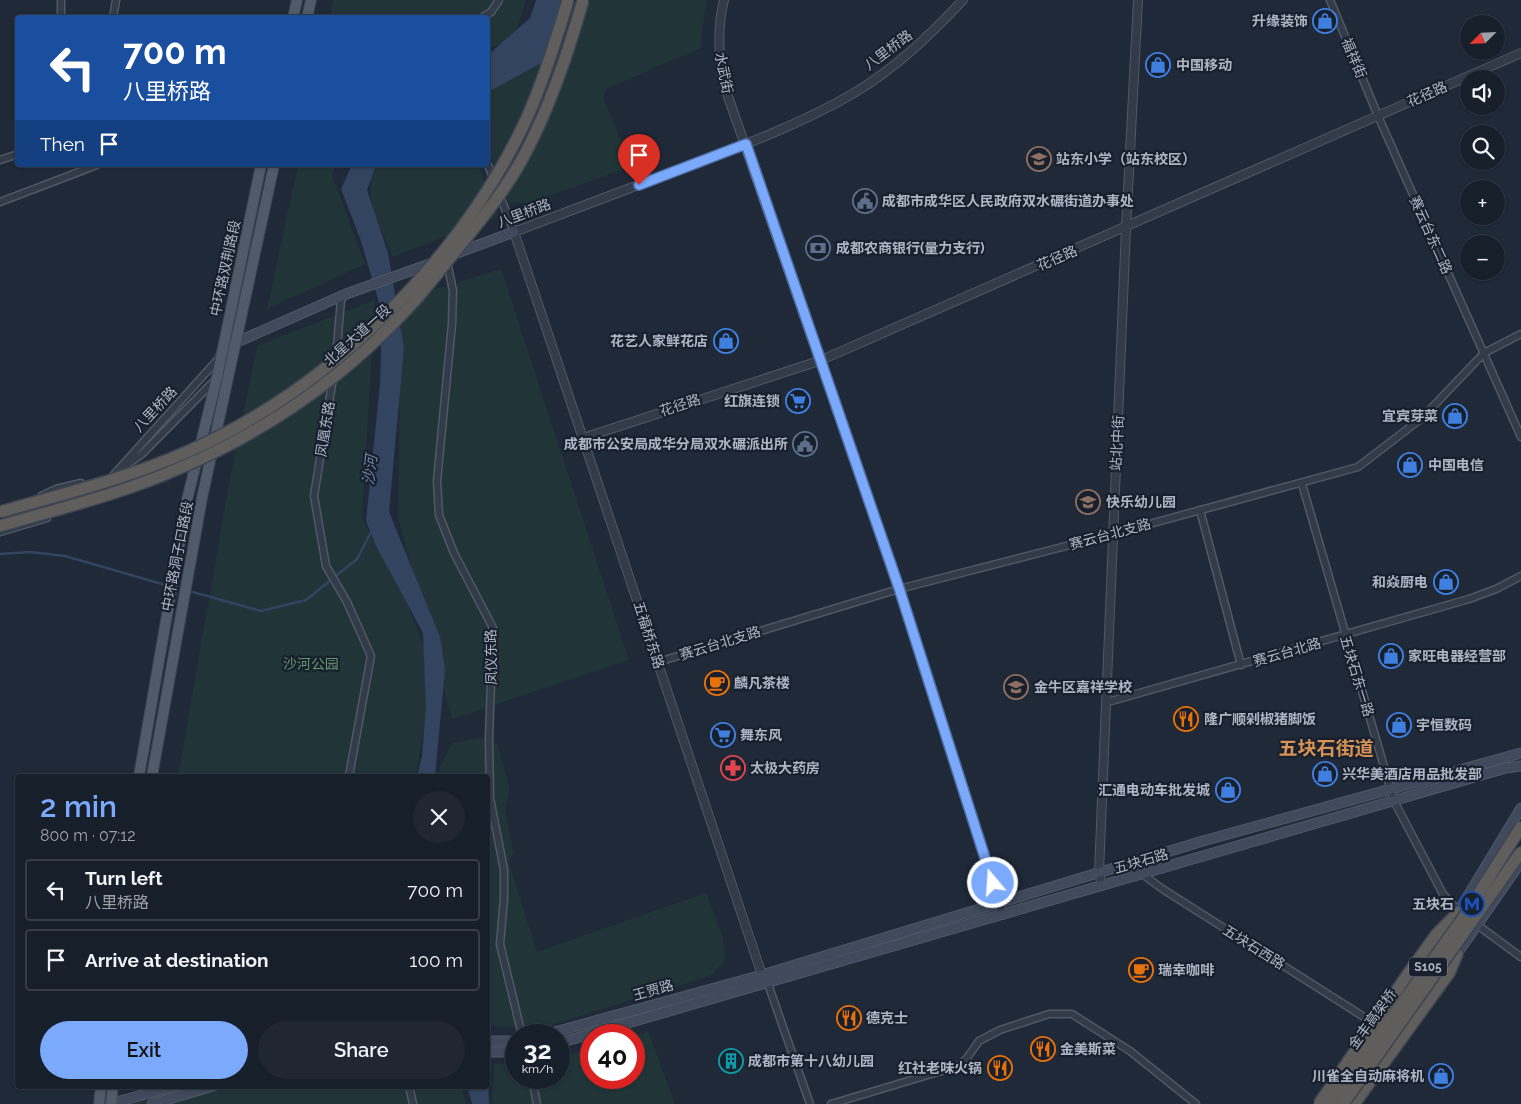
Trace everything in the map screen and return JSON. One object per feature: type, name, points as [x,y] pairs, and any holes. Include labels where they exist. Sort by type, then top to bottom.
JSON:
[{"type":"highway","name":"北星大道一段","points":[[0,514],[107,481],[190,450],[262,412],[326,368],[356,344],[384,318],[449,244],[504,162],[525,122],[548,66],[568,0]]},
{"type":"highway","name":"北星大道一段","points":[[0,526],[104,495],[184,467],[293,408],[319,389],[380,336],[409,307],[474,229],[508,182],[527,149],[546,109],[583,0]]},
{"type":"highway","name":"金丰高架桥","points":[[1328,1104],[1463,918],[1521,827]]},
{"type":"highway","name":"金丰高架桥","points":[[1343,1104],[1521,852]]},
{"type":"highway","points":[[1319,1104],[1436,935],[1459,912]]},
{"type":"highway","points":[[1354,1104],[1449,973],[1457,954]]},
{"type":"main road","points":[[294,15],[297,0]]},
{"type":"main road","points":[[308,15],[311,0]]},
{"type":"main road","name":"中环路双荆路段","points":[[217,377],[261,167]]},
{"type":"main road","name":"中环路双荆路段","points":[[236,342],[274,167]]},
{"type":"main road","name":"八里桥路","points":[[221,355],[236,342],[346,294],[514,232]]},
{"type":"main road","name":"中环路洞子口路段","points":[[152,774],[180,613],[236,342]]},
{"type":"main road","name":"中环路洞子口路段","points":[[139,774],[174,566],[187,500],[217,377]]},
{"type":"main road","name":"五块石路","points":[[766,973],[1203,841],[1521,753]]},
{"type":"main road","name":"五块石路","points":[[768,984],[1506,768],[1521,766]]},
{"type":"main road","points":[[1328,1104],[1459,912],[1521,808]]},
{"type":"main road","points":[[1348,1104],[1478,925],[1521,862]]},
{"type":"main road","name":"王贾路","points":[[570,1028],[766,973]]},
{"type":"main road","name":"王贾路","points":[[570,1040],[768,984]]},
{"type":"main road","points":[[490,1041],[505,1041]]},
{"type":"main road","points":[[490,1052],[505,1052]]},
{"type":"main road","points":[[99,1104],[101,1089]]},
{"type":"main road","points":[[114,1089],[111,1104],[164,1089]]},
{"type":"main road","points":[[152,1104],[203,1089]]},
{"type":"street","points":[[61,0],[61,15]]},
{"type":"street","points":[[114,15],[116,0]]},
{"type":"street","points":[[486,15],[499,0]]},
{"type":"street","name":"水武街","points":[[724,0],[720,17],[720,60],[723,82],[899,588],[1003,916]]},
{"type":"street","name":"八里桥路","points":[[514,232],[746,144],[805,119],[854,93],[904,58],[943,23],[963,0]]},
{"type":"street","name":"站北中街","points":[[1102,886],[1100,872],[1126,228],[1141,0]]},
{"type":"street","name":"福祥街","points":[[1330,0],[1378,116]]},
{"type":"street","name":"花径路","points":[[583,438],[819,361],[1126,228],[1521,53]]},
{"type":"street","name":"赛云台东二路","points":[[1378,116],[1521,437]]},
{"type":"street","points":[[0,160],[15,155]]},
{"type":"street","points":[[0,202],[92,167]]},
{"type":"street","name":"五福桥东路","points":[[489,167],[514,232],[658,662],[810,1104]]},
{"type":"street","name":"凤仪东路","points":[[446,258],[453,291],[452,324],[437,480],[439,515],[454,552],[493,628],[490,774]]},
{"type":"street","name":"凤凰东路","points":[[346,294],[341,300],[336,357],[314,496],[326,566],[347,602],[371,656],[349,774]]},
{"type":"street","name":"赛云台北支路","points":[[658,662],[899,588],[1113,534],[1302,484],[1358,467],[1371,459],[1422,418],[1484,353],[1521,334]]},
{"type":"street","name":"八里桥路","points":[[0,532],[54,516],[74,507],[100,490],[221,355]]},
{"type":"street","name":"八里桥路","points":[[0,521],[97,488],[143,453],[217,377]]},
{"type":"street","name":"八里桥路","points":[[0,514],[56,489],[114,475]]},
{"type":"street","name":"五块石东一路","points":[[1302,484],[1394,801],[1443,894],[1459,912],[1521,957]]},
{"type":"street","points":[[1200,510],[1241,664]]},
{"type":"street","name":"赛云台北路","points":[[1108,702],[1345,636],[1469,599],[1496,589],[1521,576]]},
{"type":"street","name":"凤仪东路","points":[[490,798],[504,870],[504,899],[500,944],[519,1024]]},
{"type":"street","name":"五块石西路","points":[[1129,864],[1161,888],[1380,1027]]},
{"type":"street","points":[[831,1104],[958,1066],[967,1058],[978,1041],[1000,1030],[1049,1014],[1072,1014],[1130,1051],[1196,1104]]},
{"type":"street","points":[[410,1089],[413,1104]]},
{"type":"street","points":[[534,1089],[537,1104]]},
{"type":"green space","points":[[333,0],[526,0],[515,36],[490,49],[490,15],[330,15]]},
{"type":"green space","points":[[558,0],[707,0],[701,48],[606,89],[603,98],[632,166],[526,204],[509,202],[490,155],[490,84]]},
{"type":"green space","points":[[298,167],[335,167],[332,175],[365,264],[267,309]]},
{"type":"green space","points":[[375,167],[479,167],[498,216],[393,257],[374,212],[370,188]]},
{"type":"green space","points":[[501,269],[629,660],[452,719],[398,518],[401,300]]},
{"type":"green space","name":"沙河公园","points":[[375,300],[362,518],[408,606],[424,647],[427,709],[416,774],[178,774],[231,473],[257,346]]},
{"type":"green space","points":[[480,738],[497,744],[510,789],[505,808],[513,852],[509,863],[537,952],[706,893],[723,937],[725,960],[712,975],[554,1024],[490,1025],[490,774],[439,774],[440,767],[452,743]]},
{"type":"green space","points":[[648,1031],[675,1104],[492,1104],[494,1064],[505,1064],[505,1089],[570,1089],[570,1055],[580,1051],[580,1089],[645,1089],[645,1032]]},
{"type":"green space","points":[[134,1089],[462,1089],[466,1104],[133,1104]]},
{"type":"water","points":[[536,0],[573,0],[554,56],[490,91],[490,53],[530,18]]},
{"type":"water","points":[[351,167],[375,167],[367,190],[388,253],[404,348],[389,512],[440,637],[445,670],[435,774],[418,774],[422,756],[426,707],[423,633],[376,546],[366,521],[380,384],[382,313],[361,241],[341,189]]},
{"type":"water","points":[[468,1089],[489,1089],[489,1104],[472,1104]]},
{"type":"waterway","points":[[189,591],[261,611],[306,600],[357,559],[372,530]]},
{"type":"waterway","points":[[0,554],[30,552],[65,556],[169,586]]},
{"type":"place","name":"升缘装饰","points":[[1325,21]]},
{"type":"place","name":"中国移动","points":[[1158,65]]},
{"type":"place","name":"站东小学（站东校区）","points":[[1039,159]]},
{"type":"place","name":"成都市成华区人民政府双水碾街道办事处","points":[[865,201]]},
{"type":"place","name":"成都农商银行(量力支行)","points":[[818,248]]},
{"type":"place","name":"花艺人家鲜花店","points":[[726,341]]},
{"type":"place","name":"红旗连锁","points":[[798,401]]},
{"type":"place","name":"宜宾芽菜","points":[[1455,416]]},
{"type":"place","name":"成都市公安局成华分局双水碾派出所","points":[[805,444]]},
{"type":"place","name":"中国电信","points":[[1410,465]]},
{"type":"place","name":"快乐幼儿园","points":[[1088,502]]},
{"type":"place","name":"和焱厨电","points":[[1446,582]]},
{"type":"place","name":"家旺电器经营部","points":[[1391,656]]},
{"type":"place","name":"麟凡茶楼","points":[[717,683]]},
{"type":"place","name":"金牛区嘉祥学校","points":[[1016,687]]},
{"type":"place","name":"隆广顺剁椒猪脚饭","points":[[1186,719]]},
{"type":"place","name":"宇恒数码","points":[[1399,725]]},
{"type":"place","name":"舞东风","points":[[723,735]]},
{"type":"place","name":"太极大药房","points":[[733,768]]},
{"type":"place","name":"兴华美酒店用品批发部","points":[[1325,774]]},
{"type":"place","name":"汇通电动车批发城","points":[[1228,790]]},
{"type":"place","name":"五块石","points":[[1472,904]]},
{"type":"place","name":"瑞幸咖啡","points":[[1141,970]]},
{"type":"place","name":"德克士","points":[[849,1018]]},
{"type":"place","name":"金美斯菜","points":[[1043,1049]]},
{"type":"place","name":"成都市第十八幼儿园","points":[[731,1061]]},
{"type":"place","name":"红社老味火锅","points":[[1000,1068]]},
{"type":"place","name":"川雀全自动麻将机","points":[[1441,1076]]},
{"type":"district","name":"五块石街道","points":[[1326,748]]},
{"type":"route","points":[[639,185],[746,144],[819,361],[899,588],[949,751],[993,883]]},
{"type":"water label","name":"沙河","points":[[370,470]]}]
